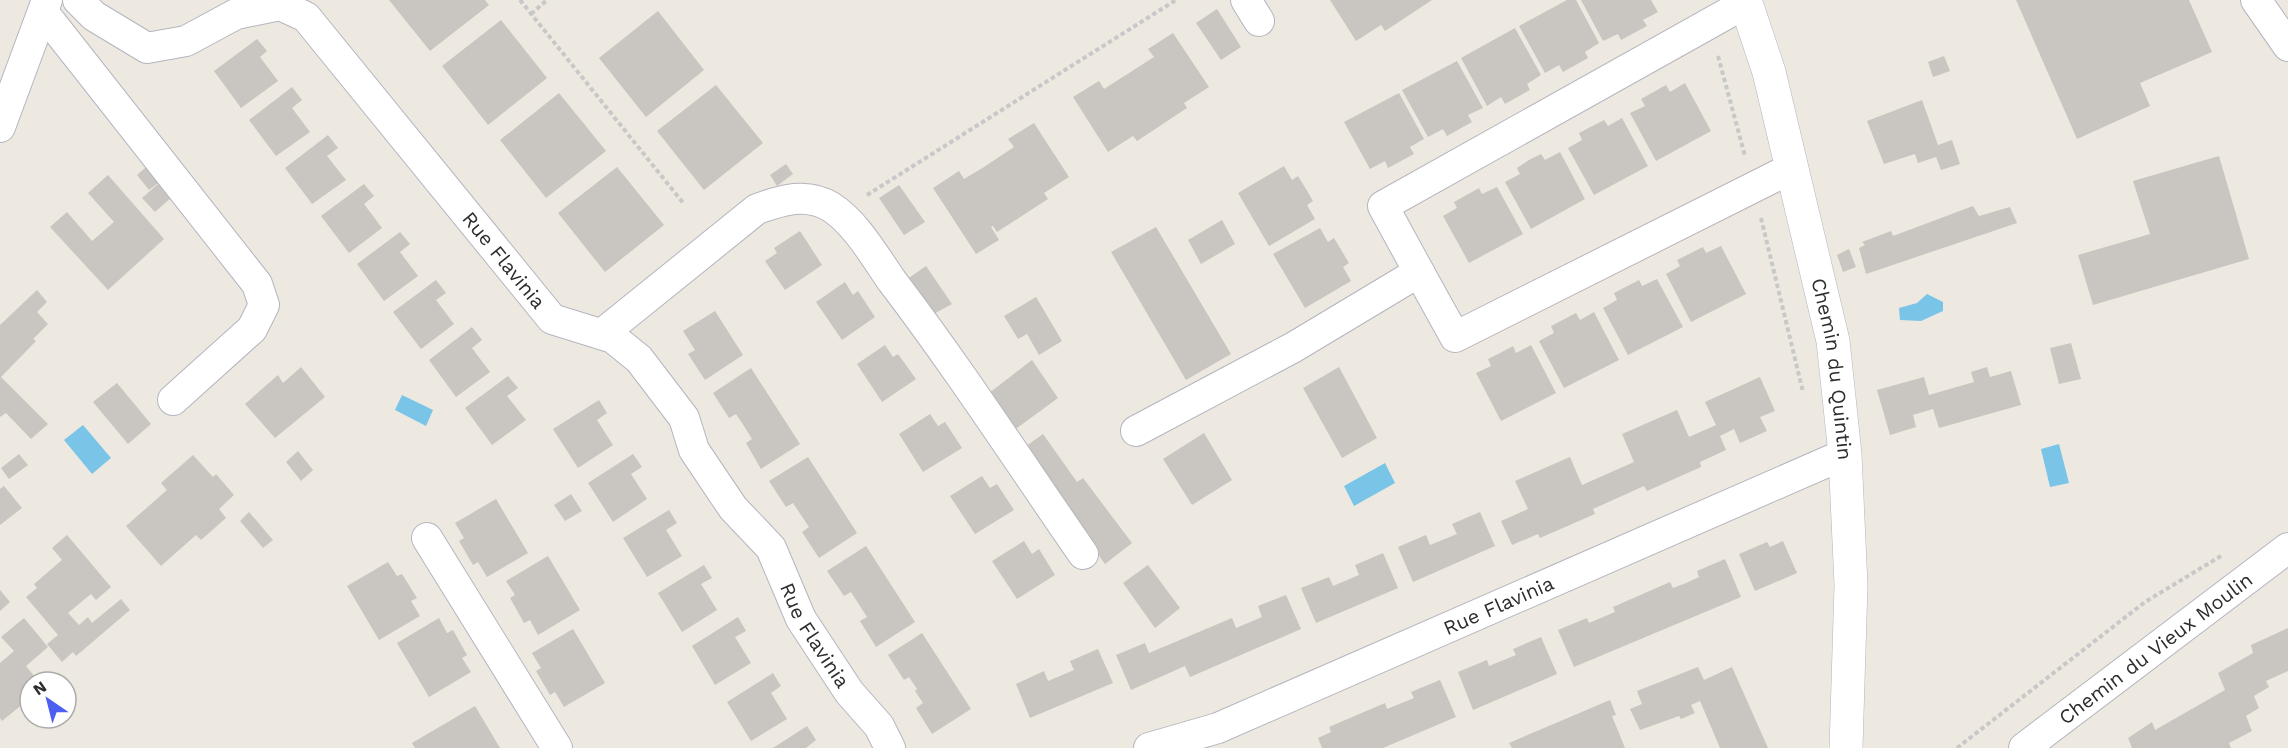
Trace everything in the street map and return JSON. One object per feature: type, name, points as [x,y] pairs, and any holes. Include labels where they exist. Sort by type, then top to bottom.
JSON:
[{"type":"street","name":"Rue Flavinia","points":[[78,0],[94,16],[147,48],[186,41],[236,14],[280,5],[306,17],[552,319],[613,338],[639,359],[684,418],[694,450],[733,508],[771,548],[801,619],[849,692],[879,726],[890,748]]},
{"type":"street","points":[[2256,0],[2288,46]]},
{"type":"street","points":[[1746,2],[1383,206],[1455,337],[1792,168]]},
{"type":"street","name":"Chemin du Quintin","points":[[1746,2],[1769,72],[1833,341],[1845,454],[1851,585],[1846,748]]},
{"type":"street","points":[[0,127],[45,6]]},
{"type":"street","points":[[45,6],[257,284],[264,305],[252,329],[173,400]]},
{"type":"street","points":[[602,334],[758,209],[785,199],[810,198],[839,213],[907,301],[1083,554]]},
{"type":"street","points":[[1136,431],[1294,346],[1419,272]]},
{"type":"street","name":"Rue Flavinia","points":[[1149,748],[1218,728],[1845,454]]},
{"type":"street","points":[[427,538],[557,748]]},
{"type":"street","name":"Chemin du Vieux Moulin","points":[[2024,748],[2288,548]]},
{"type":"path","points":[[520,0],[684,204]]},
{"type":"path","points":[[531,14],[547,0]]},
{"type":"path","points":[[839,213],[1176,0]]},
{"type":"path","points":[[1716,47],[1746,162]]},
{"type":"path","points":[[1759,211],[1803,394]]},
{"type":"path","points":[[1957,748],[2145,602],[2227,552]]},
{"type":"water","points":[[1927,294],[1943,302],[1943,311],[1921,321],[1900,320],[1899,308],[1917,303]]},
{"type":"water","points":[[402,395],[433,410],[426,426],[395,410]]},
{"type":"water","points":[[83,425],[111,458],[92,474],[64,440]]},
{"type":"water","points":[[2059,444],[2069,483],[2050,487],[2041,449]]},
{"type":"water","points":[[1385,463],[1395,483],[1354,506],[1344,486]]},
{"type":"building","points":[[389,0],[485,0],[489,5],[430,51]]},
{"type":"building","points":[[1330,0],[1432,0],[1385,31],[1381,25],[1356,41]]},
{"type":"building","points":[[1567,0],[1576,0],[1599,43],[1585,52],[1588,58],[1563,72],[1559,65],[1545,73],[1519,26]]},
{"type":"building","points":[[1581,0],[1651,0],[1658,12],[1643,20],[1647,26],[1621,40],[1618,34],[1603,41]]},
{"type":"building","points":[[2016,0],[2189,0],[2212,52],[2140,83],[2150,106],[2077,139]]},
{"type":"building","points":[[1217,9],[1241,47],[1221,60],[1196,23]]},
{"type":"building","points":[[658,11],[704,70],[646,117],[599,58]]},
{"type":"building","points":[[501,20],[547,78],[488,125],[442,66]]},
{"type":"building","points":[[1515,28],[1541,75],[1527,84],[1530,90],[1505,104],[1501,97],[1487,106],[1461,58]]},
{"type":"building","points":[[1173,33],[1209,87],[1184,103],[1187,108],[1137,141],[1133,136],[1108,152],[1073,97],[1099,81],[1104,89],[1154,57],[1148,49]]},
{"type":"building","points":[[257,39],[267,51],[260,57],[278,81],[241,108],[214,71]]},
{"type":"building","points":[[1944,56],[1950,71],[1933,77],[1928,62]]},
{"type":"building","points":[[1457,61],[1483,108],[1468,115],[1472,122],[1447,136],[1443,129],[1428,137],[1402,90]]},
{"type":"building","points":[[1685,83],[1711,131],[1656,161],[1630,113],[1645,106],[1641,99],[1666,85],[1670,92]]},
{"type":"building","points":[[716,85],[763,143],[704,190],[657,131]]},
{"type":"building","points":[[292,87],[302,100],[292,108],[310,132],[276,156],[249,120]]},
{"type":"building","points":[[559,93],[606,151],[546,198],[500,140]]},
{"type":"building","points":[[1399,93],[1424,139],[1410,147],[1414,154],[1388,168],[1385,161],[1370,169],[1344,122]]},
{"type":"building","points":[[1922,100],[1938,145],[1952,140],[1960,164],[1941,170],[1936,157],[1918,163],[1915,154],[1884,164],[1867,121]]},
{"type":"building","points":[[1622,118],[1648,166],[1594,195],[1568,148],[1582,140],[1579,133],[1604,120],[1608,126]]},
{"type":"building","points":[[1034,123],[1069,177],[1044,193],[1048,199],[997,232],[993,226],[991,227],[999,240],[976,254],[933,188],[959,171],[964,179],[984,167],[1014,147],[1008,139]]},
{"type":"building","points":[[328,135],[338,148],[327,156],[346,180],[312,204],[285,168]]},
{"type":"building","points":[[1560,152],[1585,199],[1531,229],[1505,182],[1520,174],[1517,168],[1529,160],[1541,154],[1545,160]]},
{"type":"building","points":[[2219,156],[2249,259],[2093,305],[2078,255],[2150,234],[2133,181]]},
{"type":"building","points":[[154,160],[166,177],[149,190],[137,175]]},
{"type":"building","points":[[786,164],[793,174],[777,186],[770,175]]},
{"type":"building","points":[[1284,166],[1292,180],[1298,176],[1306,189],[1313,201],[1307,205],[1315,219],[1269,246],[1238,193]]},
{"type":"building","points":[[617,167],[664,225],[605,272],[558,213]]},
{"type":"building","points":[[108,175],[164,239],[108,290],[50,227],[67,212],[92,241],[114,222],[88,193]]},
{"type":"building","points":[[159,183],[172,197],[155,212],[142,198]]},
{"type":"building","points":[[364,184],[374,196],[364,204],[382,228],[349,253],[321,216]]},
{"type":"building","points":[[899,185],[925,222],[904,235],[879,198]]},
{"type":"building","points":[[1497,187],[1523,234],[1469,263],[1443,216],[1457,208],[1454,202],[1479,188],[1482,194]]},
{"type":"building","points":[[1973,206],[1979,216],[2010,207],[2017,223],[1866,274],[1859,248],[1865,245],[1862,242],[1891,231],[1893,236]]},
{"type":"building","points":[[1222,220],[1235,244],[1201,264],[1188,240]]},
{"type":"building","points":[[1156,227],[1231,354],[1186,380],[1111,252]]},
{"type":"building","points":[[1320,228],[1328,242],[1334,238],[1349,263],[1343,267],[1351,281],[1305,308],[1273,254]]},
{"type":"building","points":[[800,231],[822,265],[785,290],[765,261],[777,253],[774,248]]},
{"type":"building","points":[[400,232],[410,244],[400,252],[418,276],[384,301],[357,264]]},
{"type":"building","points":[[1721,246],[1746,294],[1691,322],[1666,274],[1680,266],[1677,260],[1703,247],[1706,253]]},
{"type":"building","points":[[1849,249],[1856,267],[1843,272],[1837,255]]},
{"type":"building","points":[[926,266],[952,304],[928,317],[903,282]]},
{"type":"building","points":[[1657,279],[1683,327],[1628,355],[1603,308],[1617,300],[1614,293],[1639,280],[1642,286]]},
{"type":"building","points":[[436,280],[446,293],[436,300],[454,324],[421,349],[393,312]]},
{"type":"building","points":[[845,282],[853,295],[858,291],[875,317],[842,340],[816,302]]},
{"type":"building","points":[[37,290],[47,302],[37,312],[48,324],[33,339],[36,341],[1,377],[48,424],[31,439],[6,413],[0,417],[0,325]]},
{"type":"building","points":[[1036,297],[1062,341],[1039,355],[1027,334],[1018,339],[1004,316]]},
{"type":"building","points":[[715,311],[743,355],[705,380],[688,354],[695,350],[683,331]]},
{"type":"building","points":[[1594,312],[1619,360],[1564,388],[1539,341],[1554,333],[1551,326],[1576,313],[1580,320]]},
{"type":"building","points":[[472,327],[482,340],[472,348],[490,372],[456,397],[429,360]]},
{"type":"building","points":[[2071,343],[2081,379],[2059,384],[2050,348]]},
{"type":"building","points":[[885,345],[893,357],[898,354],[916,379],[882,402],[857,364]]},
{"type":"building","points":[[1531,345],[1556,393],[1501,421],[1476,373],[1491,366],[1488,359],[1513,346],[1516,353]]},
{"type":"building","points":[[1032,360],[1058,398],[1010,433],[984,397]]},
{"type":"building","points":[[301,367],[325,397],[275,438],[245,404],[278,375],[283,383]]},
{"type":"building","points":[[1339,367],[1377,438],[1342,458],[1303,388]]},
{"type":"building","points":[[1987,367],[1990,377],[2011,371],[2021,405],[1939,428],[1933,409],[1913,415],[1916,427],[1890,435],[1877,390],[1924,377],[1929,395],[1974,382],[1971,372]]},
{"type":"building","points":[[751,368],[800,444],[761,469],[746,443],[752,439],[744,426],[736,414],[729,418],[713,393]]},
{"type":"building","points":[[508,376],[518,388],[507,396],[526,420],[492,445],[465,408]]},
{"type":"building","points":[[1760,377],[1775,411],[1760,417],[1767,431],[1740,443],[1734,429],[1720,436],[1726,450],[1700,462],[1701,467],[1647,491],[1644,486],[1593,509],[1595,514],[1540,538],[1538,534],[1512,545],[1501,521],[1528,509],[1515,481],[1570,457],[1582,485],[1634,462],[1622,434],[1677,410],[1689,437],[1716,425],[1705,402]]},
{"type":"building","points":[[117,383],[151,424],[128,444],[93,402]]},
{"type":"building","points":[[599,400],[607,413],[597,420],[613,445],[578,468],[553,429]]},
{"type":"building","points":[[930,414],[938,426],[945,422],[962,448],[923,472],[899,434]]},
{"type":"building","points":[[1204,433],[1232,480],[1192,505],[1163,459]]},
{"type":"building","points":[[1043,434],[1077,482],[1083,478],[1132,543],[1105,564],[1022,449]]},
{"type":"building","points":[[298,451],[313,470],[301,481],[286,462]]},
{"type":"building","points":[[19,454],[28,465],[9,479],[1,468]]},
{"type":"building","points":[[633,454],[642,467],[631,474],[647,499],[613,522],[588,483]]},
{"type":"building","points":[[193,455],[213,477],[216,474],[234,495],[219,509],[226,518],[201,540],[196,535],[161,566],[126,526],[167,490],[161,483]]},
{"type":"building","points":[[808,457],[857,533],[819,558],[802,532],[809,527],[793,503],[786,507],[769,481]]},
{"type":"building","points":[[982,476],[990,488],[997,484],[1014,510],[975,534],[950,496]]},
{"type":"building","points":[[4,486],[22,508],[0,525],[0,489]]},
{"type":"building","points":[[571,494],[582,511],[565,521],[554,505]]},
{"type":"building","points":[[496,499],[528,553],[487,577],[478,562],[473,565],[459,541],[464,538],[455,523]]},
{"type":"building","points":[[669,510],[677,523],[666,530],[682,556],[647,577],[623,538]]},
{"type":"building","points":[[249,512],[273,540],[263,548],[240,521]]},
{"type":"building","points":[[1480,512],[1495,546],[1413,582],[1398,547],[1426,535],[1430,545],[1457,534],[1452,524]]},
{"type":"building","points":[[67,535],[111,587],[96,600],[91,594],[68,613],[79,625],[88,617],[92,623],[121,599],[130,610],[76,656],[73,652],[62,662],[47,644],[58,635],[26,597],[37,588],[34,584],[62,560],[52,548]]},
{"type":"building","points":[[1024,541],[1032,554],[1039,549],[1055,575],[1017,599],[992,561]]},
{"type":"building","points":[[1783,541],[1797,573],[1755,591],[1739,554],[1767,542],[1770,547]]},
{"type":"building","points":[[866,546],[915,622],[876,647],[860,621],[867,617],[851,592],[844,596],[827,571]]},
{"type":"building","points":[[1383,553],[1398,588],[1316,623],[1301,588],[1329,577],[1333,586],[1359,575],[1355,565]]},
{"type":"building","points":[[548,556],[580,610],[538,635],[530,620],[524,623],[510,598],[515,595],[506,581]]},
{"type":"building","points":[[1725,559],[1741,597],[1574,667],[1558,630],[1587,618],[1589,623],[1615,612],[1613,607],[1670,582],[1673,588],[1686,583],[1699,577],[1697,571]]},
{"type":"building","points":[[388,562],[397,576],[402,574],[417,598],[411,601],[420,616],[379,640],[347,586]]},
{"type":"building","points":[[704,565],[712,578],[701,584],[717,610],[682,632],[658,593]]},
{"type":"building","points":[[1148,565],[1180,608],[1155,628],[1123,583]]},
{"type":"building","points":[[0,590],[10,602],[0,611]]},
{"type":"building","points":[[1286,595],[1301,629],[1190,677],[1185,666],[1131,690],[1116,655],[1145,643],[1149,653],[1232,618],[1236,628],[1262,617],[1258,606]]},
{"type":"building","points":[[738,617],[746,631],[735,637],[751,663],[715,685],[692,646]]},
{"type":"building","points":[[24,618],[48,647],[26,666],[29,670],[18,670],[18,708],[2,721],[0,718],[0,663],[14,651],[1,637]]},
{"type":"building","points":[[439,618],[447,633],[453,630],[467,655],[462,658],[471,672],[429,697],[397,643]]},
{"type":"building","points":[[2288,628],[2288,671],[2266,681],[2269,687],[2254,696],[2259,708],[2246,716],[2252,731],[2229,743],[2231,748],[2132,748],[2128,738],[2152,722],[2155,730],[2225,690],[2218,673],[2253,653],[2251,645]]},
{"type":"building","points":[[573,629],[605,683],[564,707],[555,692],[550,695],[536,671],[541,668],[532,653]]},
{"type":"building","points":[[922,633],[971,709],[932,734],[916,708],[923,703],[915,691],[917,689],[909,677],[904,680],[888,655]]},
{"type":"building","points":[[1541,637],[1557,674],[1473,710],[1458,672],[1487,660],[1489,666],[1516,655],[1513,649]]},
{"type":"building","points":[[1098,649],[1113,683],[1030,718],[1016,684],[1044,671],[1048,681],[1074,670],[1070,661]]},
{"type":"building","points":[[1698,667],[1704,680],[1732,667],[1768,748],[1720,748],[1700,701],[1691,705],[1695,713],[1681,719],[1679,716],[1640,730],[1630,709],[1642,704],[1637,691]]},
{"type":"building","points":[[773,673],[781,686],[771,693],[787,719],[751,741],[727,702]]},
{"type":"building","points":[[1440,680],[1456,717],[1383,748],[1322,748],[1318,738],[1331,732],[1329,727],[1385,703],[1387,709],[1414,698],[1411,692]]},
{"type":"building","points":[[1610,700],[1616,715],[1612,716],[1625,748],[1512,748],[1509,743]]},
{"type":"building","points":[[475,706],[500,748],[415,748],[412,743]]},
{"type":"building","points":[[807,726],[816,740],[806,748],[773,748]]}]
